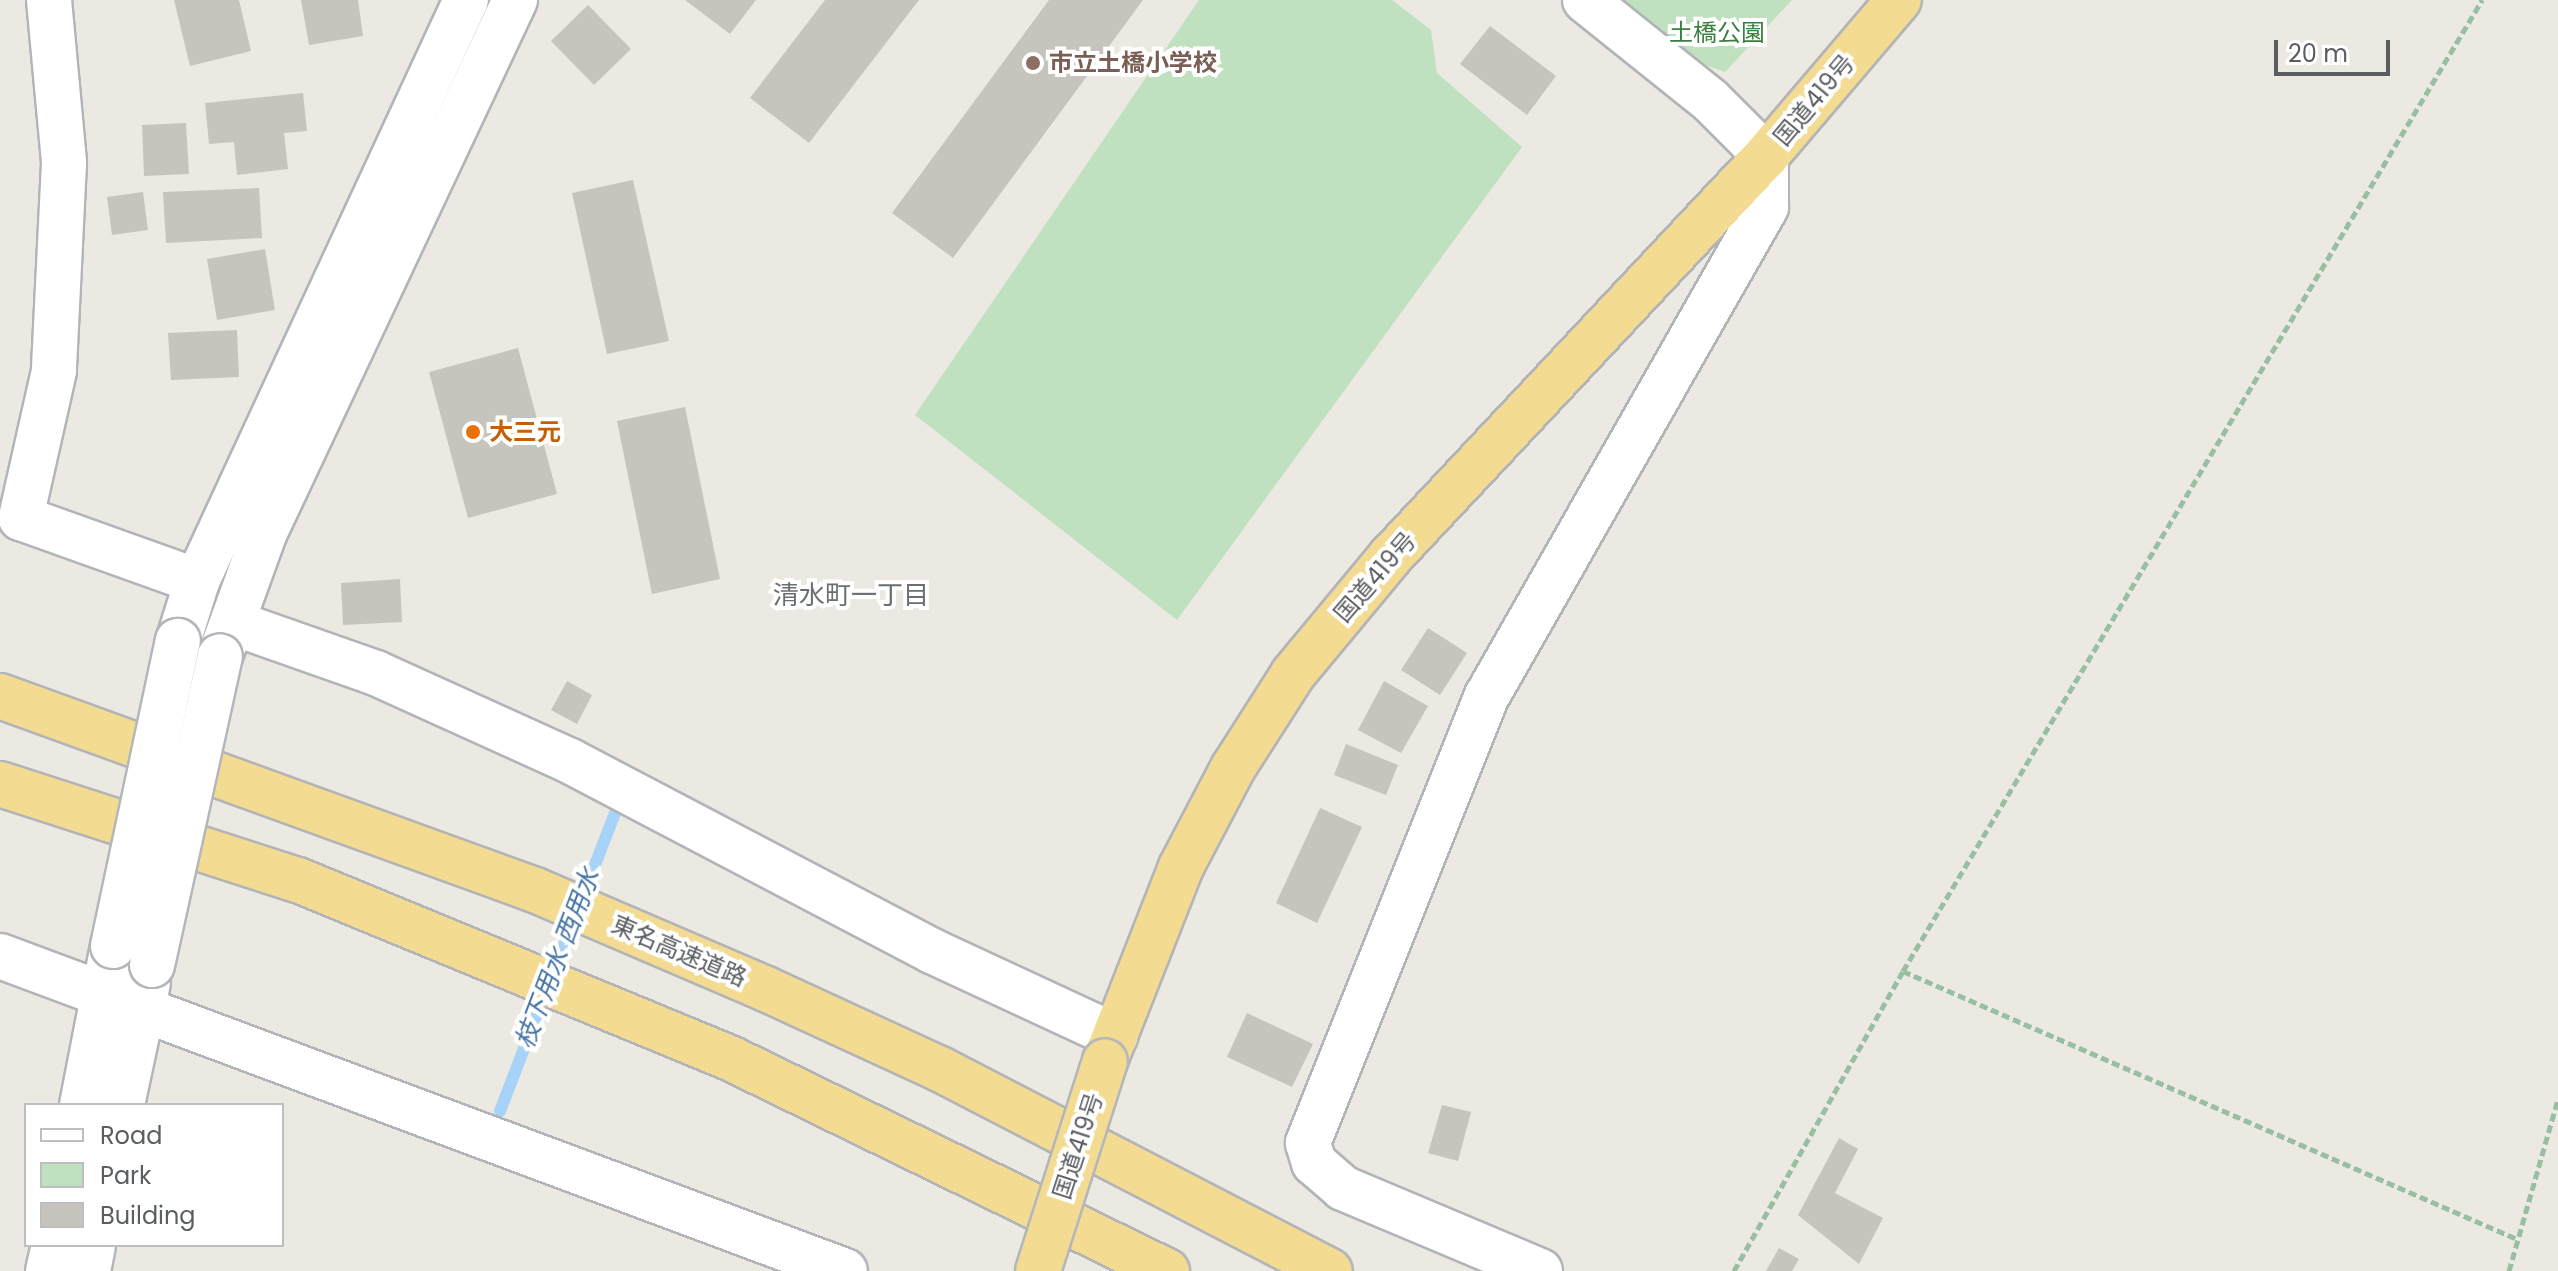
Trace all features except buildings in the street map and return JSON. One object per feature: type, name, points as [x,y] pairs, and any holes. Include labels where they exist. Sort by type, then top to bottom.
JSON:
[{"type":"highway","name":"国道419号","points":[[1038,1271],[1110,1049],[1181,867],[1233,768],[1293,674],[1390,557],[1766,156],[1899,0]]},
{"type":"highway","name":"東名高速道路","points":[[0,696],[535,890],[752,983],[940,1069],[1330,1271]]},
{"type":"highway","points":[[0,784],[298,880],[718,1053],[1167,1271]]},
{"type":"street","points":[[49,0],[64,163],[54,371],[10,515],[197,581]]},
{"type":"street","points":[[122,1103],[123,1002],[113,946],[178,643],[197,581],[466,0]]},
{"type":"street","points":[[83,1103],[123,1002],[152,965],[227,639],[265,532],[515,0]]},
{"type":"street","points":[[1540,1271],[1343,1188],[1314,1163],[1308,1143],[1487,696],[1766,207],[1766,156],[1710,100],[1585,0]]},
{"type":"street","points":[[227,639],[376,673],[570,761],[932,951],[1110,1049]]},
{"type":"street","points":[[0,956],[845,1271]]},
{"type":"street","points":[[48,1271],[54,1247]]},
{"type":"street","points":[[88,1271],[93,1247]]},
{"type":"path","points":[[1734,1271],[1903,971],[2482,0]]},
{"type":"path","points":[[1903,971],[2517,1239]]},
{"type":"path","points":[[2509,1271],[2558,1099]]},
{"type":"green space","points":[[1199,0],[1392,0],[1431,30],[1437,73],[1522,147],[1177,620],[915,415]]},
{"type":"green space","name":"土橋公園","points":[[1615,0],[1792,0],[1725,72],[1700,63]]},
{"type":"waterway","name":"枝下用水 西用水","points":[[500,1111],[617,807]]},
{"type":"place","name":"市立土橋小学校","points":[[1033,63]]},
{"type":"place","name":"大三元","points":[[473,432]]},
{"type":"district","name":"清水町一丁目","points":[[851,596]]}]
